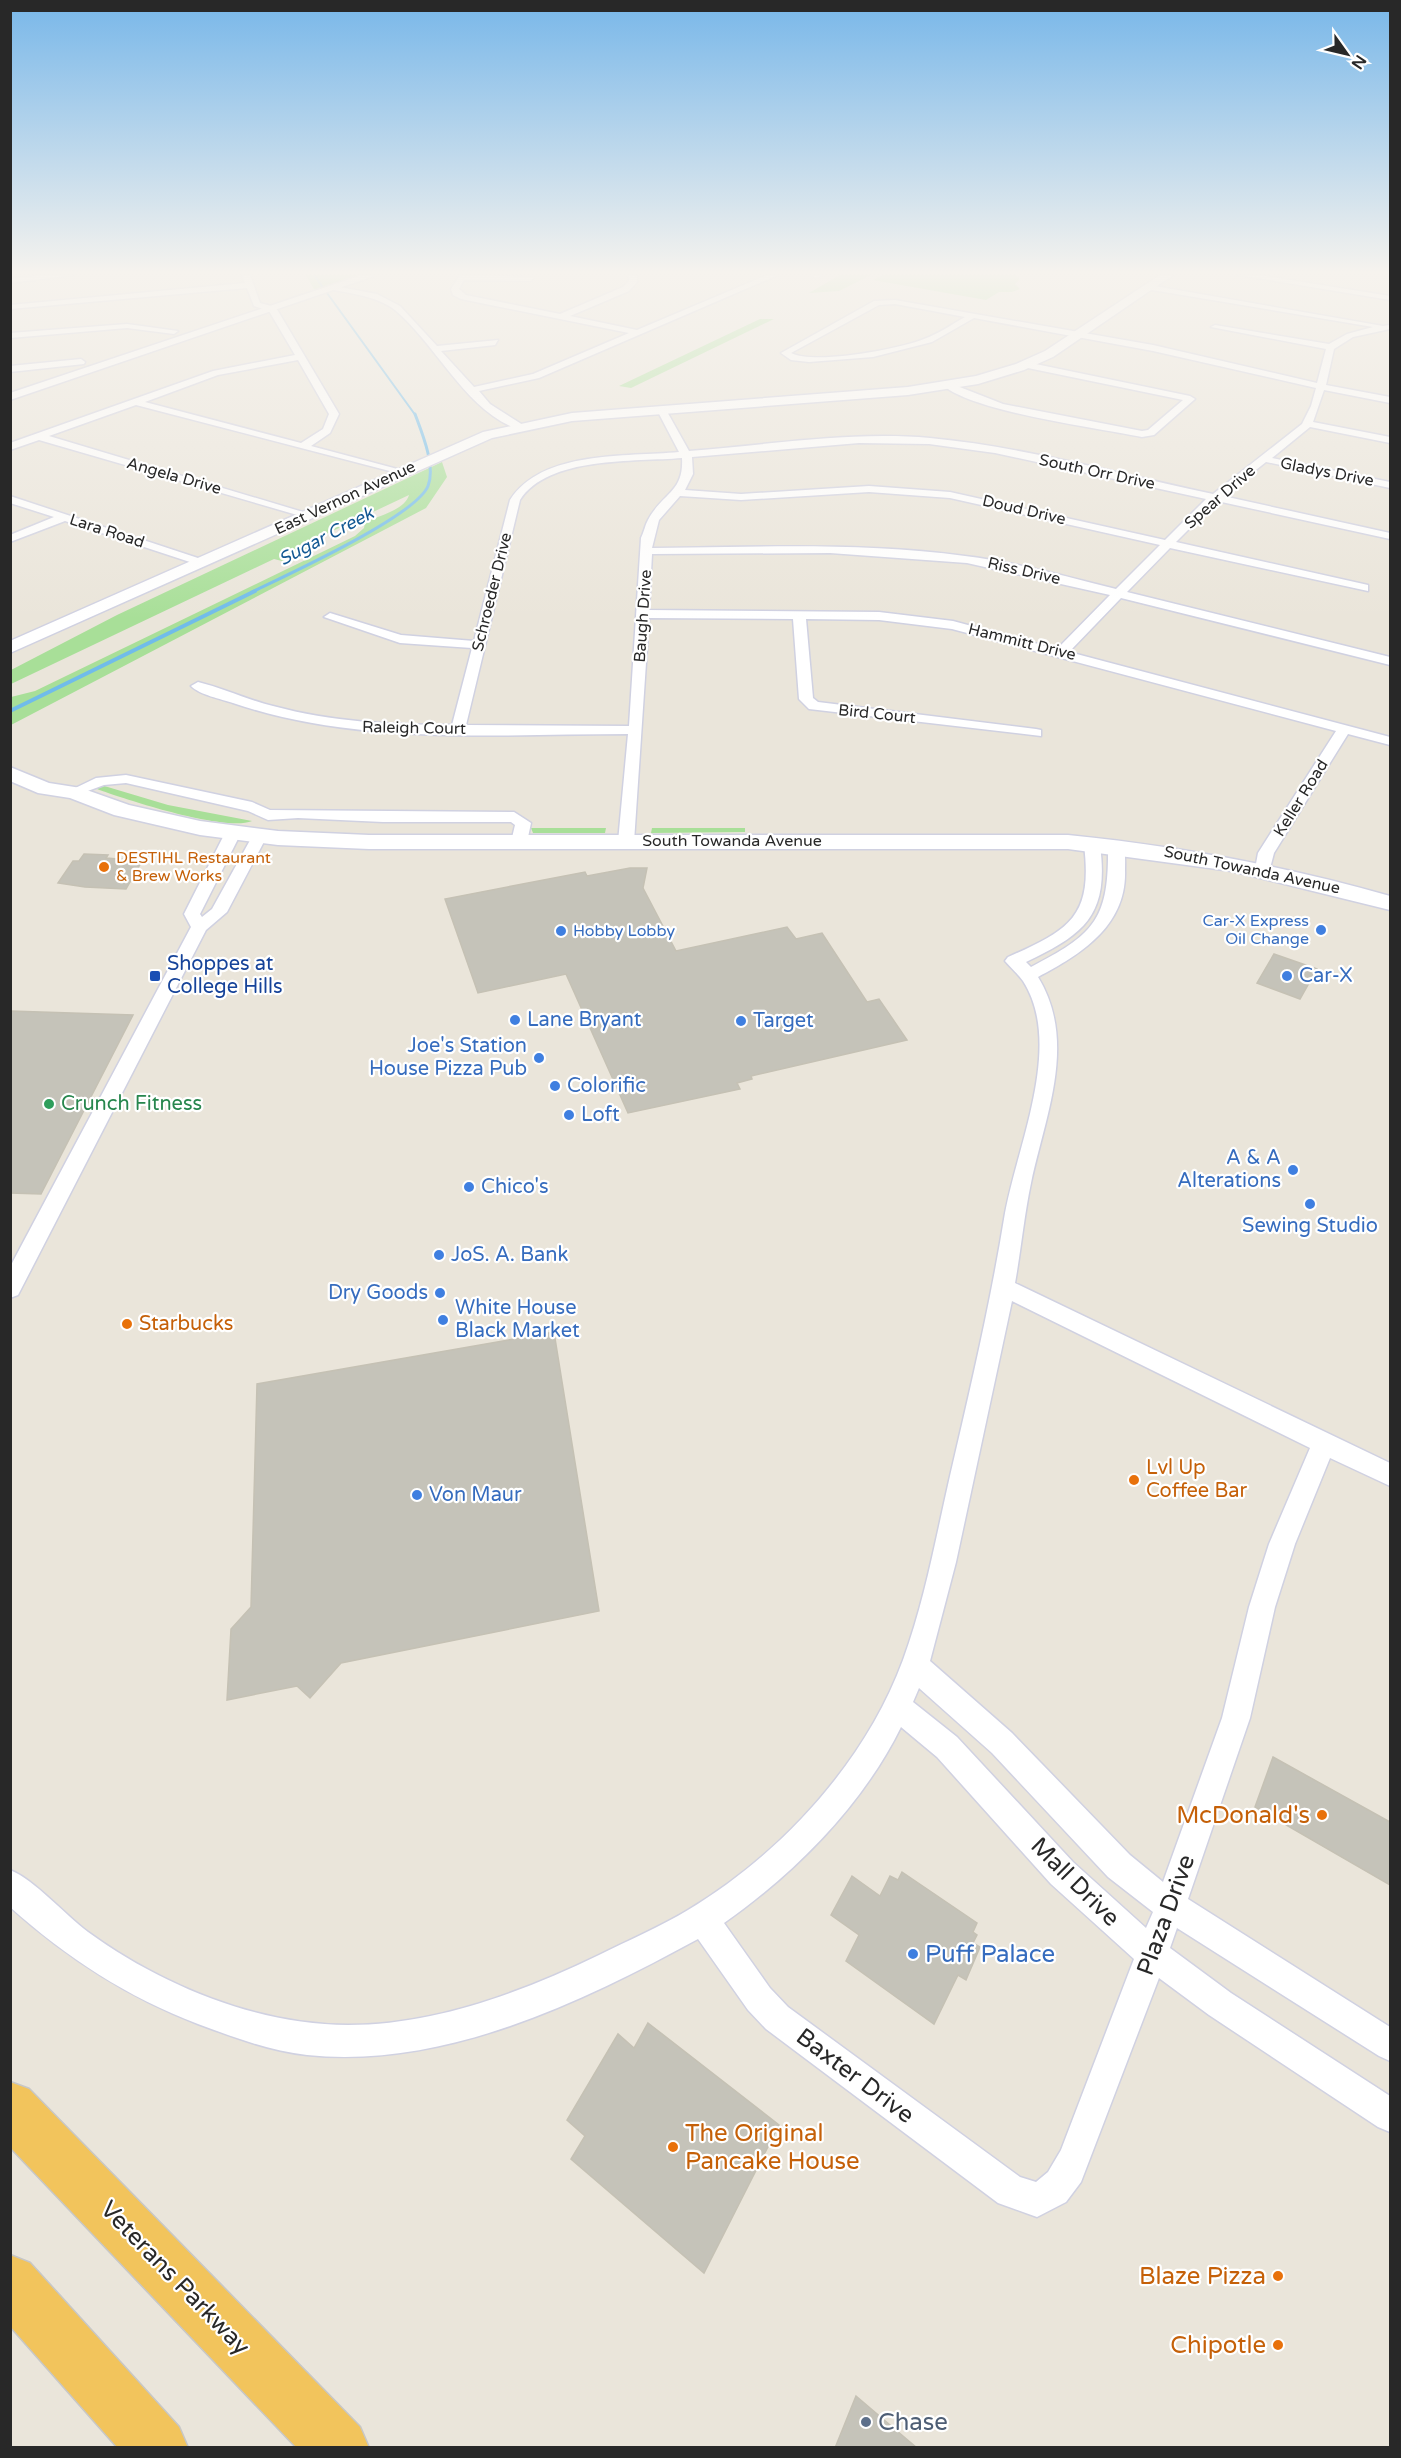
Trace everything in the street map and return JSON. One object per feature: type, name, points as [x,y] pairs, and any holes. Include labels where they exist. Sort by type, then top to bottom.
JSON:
[{"type":"highway","name":"Veterans Parkway","points":[[10,2108],[339,2448]]},
{"type":"highway","points":[[10,2283],[158,2448]]},
{"type":"main road","name":"East Vernon Avenue","points":[[10,648],[85,614],[111,606],[452,449],[520,427],[572,417],[915,390]]},
{"type":"main road","name":"East Vernon Avenue","points":[[10,660],[88,621],[111,606]]},
{"type":"main road","name":"South Towanda Avenue","points":[[10,756],[63,780],[74,792]]},
{"type":"main road","name":"South Towanda Avenue","points":[[10,773],[45,789],[74,792],[105,804],[160,819],[247,835],[347,842],[993,841],[1092,844],[1166,852],[1263,869],[1390,903]]},
{"type":"street","points":[[10,397],[32,390]]},
{"type":"street","points":[[10,447],[170,390]]},
{"type":"street","points":[[300,447],[324,434],[334,418],[319,390]]},
{"type":"street","points":[[472,390],[492,411],[520,427]]},
{"type":"street","points":[[957,390],[1001,406],[1146,434],[1190,400],[1189,397],[1152,390]]},
{"type":"street","points":[[1319,390],[1308,424],[1390,440]]},
{"type":"street","points":[[1335,390],[1390,400]]},
{"type":"street","points":[[135,402],[402,472]]},
{"type":"street","name":"Baugh Drive","points":[[626,842],[648,551],[647,538],[650,525],[678,493],[688,474],[689,465],[662,410]]},
{"type":"street","name":"Spear Drive","points":[[1061,652],[1214,498],[1308,424]]},
{"type":"street","name":"Angela Drive","points":[[40,437],[308,515]]},
{"type":"street","name":"South Orr Drive","points":[[550,471],[602,460],[845,440],[929,441],[995,450],[1390,536]]},
{"type":"street","name":"Gladys Drive","points":[[1264,459],[1390,485]]},
{"type":"street","name":"Schroeder Drive","points":[[458,729],[514,500],[529,482],[550,471]]},
{"type":"street","name":"Doud Drive","points":[[678,493],[732,498],[843,490],[930,492],[976,499],[1364,588]]},
{"type":"street","name":"Lara Road","points":[[10,500],[203,563]]},
{"type":"street","points":[[10,538],[64,517]]},
{"type":"street","name":"Riss Drive","points":[[648,551],[934,554],[996,564],[1390,662]]},
{"type":"street","name":"Hammitt Drive","points":[[643,614],[799,615],[916,619],[971,628],[1390,741]]},
{"type":"street","name":"Bird Court","points":[[799,615],[806,699],[814,706],[1036,732]]},
{"type":"street","points":[[330,616],[400,639],[480,645]]},
{"type":"street","name":"Raleigh Court","points":[[198,687],[259,709],[307,720],[390,729],[635,730]]},
{"type":"street","name":"Keller Road","points":[[1263,869],[1266,853],[1344,729]]},
{"type":"street","points":[[74,792],[101,781],[126,779],[207,799],[252,807],[268,815],[514,817],[523,823],[519,842]]},
{"type":"street","points":[[199,927],[192,914],[247,835],[268,815]]},
{"type":"street","points":[[10,1289],[199,927],[219,912],[247,835]]},
{"type":"street","points":[[10,1886],[85,1951],[123,1976],[186,2005],[257,2028],[306,2039],[364,2040],[415,2034],[464,2024],[581,1981],[703,1920],[751,1882],[812,1826],[842,1793],[867,1759],[898,1707],[930,1625],[1003,1287],[1021,1182],[1047,1074],[1048,1041],[1039,994],[1029,975],[1014,961],[1066,934],[1085,913],[1096,885],[1092,844]]},
{"type":"street","points":[[1029,975],[1067,955],[1098,929],[1110,911],[1116,892],[1116,846]]},
{"type":"street","points":[[1003,1287],[1390,1475]]},
{"type":"street","name":"Plaza Drive","points":[[1037,2200],[1052,2194],[1066,2180],[1152,1954],[1236,1718],[1262,1607],[1282,1544],[1324,1443]]},
{"type":"street","name":"Mall Drive","points":[[915,1666],[1002,1743],[1119,1866],[1170,1906],[1390,2045]]},
{"type":"street","name":"Mall Drive","points":[[898,1707],[947,1747],[1062,1874],[1152,1954],[1220,2004],[1390,2115]]},
{"type":"street","name":"Baxter Drive","points":[[703,1920],[759,1999],[777,2018],[1010,2191],[1037,2200]]},
{"type":"green space","points":[[442,462],[447,477],[426,508],[11,725],[11,697],[35,691],[355,536],[364,528],[365,522],[397,509],[409,495],[303,545],[313,549],[286,562],[274,559],[11,684],[11,670],[117,615]]},
{"type":"green space","points":[[101,785],[168,805],[252,821],[239,823],[199,819],[97,789]]},
{"type":"green space","points":[[531,828],[606,828],[605,833],[533,833]]},
{"type":"green space","points":[[652,828],[745,828],[745,832],[651,833]]},
{"type":"building","name":"DESTIHL Restaurant & Brew Works","points":[[84,854],[108,855],[106,858],[142,861],[126,889],[58,883],[73,861],[79,861]]},
{"type":"building","name":"Target","points":[[630,868],[647,868],[643,888],[676,951],[787,927],[796,939],[822,933],[867,1002],[879,999],[907,1040],[751,1076],[752,1079],[737,1083],[740,1089],[628,1113],[566,974],[478,993],[445,899],[585,872],[587,876]]},
{"type":"building","name":"Car-X","points":[[1274,954],[1317,969],[1300,999],[1257,983]]},
{"type":"building","name":"Crunch Fitness","points":[[10,1011],[133,1015],[41,1194],[10,1193]]},
{"type":"building","name":"Von Maur","points":[[554,1332],[599,1611],[341,1663],[310,1698],[297,1686],[227,1700],[231,1629],[251,1607],[257,1384]]},
{"type":"building","name":"McDonald's","points":[[1273,1757],[1390,1822],[1390,1885],[1255,1807]]},
{"type":"building","name":"Puff Palace","points":[[902,1872],[977,1923],[973,1932],[977,1935],[973,1943],[980,1947],[966,1980],[958,1975],[934,2024],[846,1961],[859,1935],[831,1915],[852,1876],[880,1896],[890,1876],[898,1880]]},
{"type":"building","name":"The Original Pancake House","points":[[648,2023],[779,2125],[704,2273],[571,2159],[585,2136],[567,2120],[618,2034],[634,2048]]},
{"type":"building","name":"Chase","points":[[856,2396],[917,2448],[835,2448]]},
{"type":"waterway","name":"Sugar Creek","points":[[397,390],[415,415]]},
{"type":"waterway","name":"Sugar Creek","points":[[252,592],[376,529],[418,499],[428,486],[430,469],[427,450],[415,415]]},
{"type":"waterway","name":"Sugar Creek","points":[[10,711],[255,591]]},
{"type":"place","name":"DESTIHL Restaurant & Brew Works","points":[[104,867]]},
{"type":"place","name":"Car-X Express Oil Change","points":[[1321,930]]},
{"type":"place","name":"Hobby Lobby","points":[[561,931]]},
{"type":"place","name":"Shoppes at College Hills","points":[[155,976]]},
{"type":"place","name":"Car-X","points":[[1287,976]]},
{"type":"place","name":"Lane Bryant","points":[[515,1020]]},
{"type":"place","name":"Target","points":[[741,1021]]},
{"type":"place","name":"Joe's Station House Pizza Pub","points":[[539,1058]]},
{"type":"place","name":"Colorific","points":[[555,1086]]},
{"type":"place","name":"Crunch Fitness","points":[[49,1104]]},
{"type":"place","name":"Loft","points":[[569,1115]]},
{"type":"place","name":"A & A Alterations","points":[[1293,1170]]},
{"type":"place","name":"Chico's","points":[[469,1187]]},
{"type":"place","name":"Sewing Studio","points":[[1310,1204]]},
{"type":"place","name":"JoS. A. Bank","points":[[439,1255]]},
{"type":"place","name":"Dry Goods","points":[[440,1293]]},
{"type":"place","name":"White House Black Market","points":[[443,1320]]},
{"type":"place","name":"Starbucks","points":[[127,1324]]},
{"type":"place","name":"Lvl Up Coffee Bar","points":[[1134,1480]]},
{"type":"place","name":"Von Maur","points":[[417,1495]]},
{"type":"place","name":"McDonald's","points":[[1322,1815]]},
{"type":"place","name":"Puff Palace","points":[[913,1954]]},
{"type":"place","name":"The Original Pancake House","points":[[673,2147]]},
{"type":"place","name":"Blaze Pizza","points":[[1278,2276]]},
{"type":"place","name":"Chipotle","points":[[1278,2345]]},
{"type":"place","name":"Chase","points":[[866,2422]]}]
